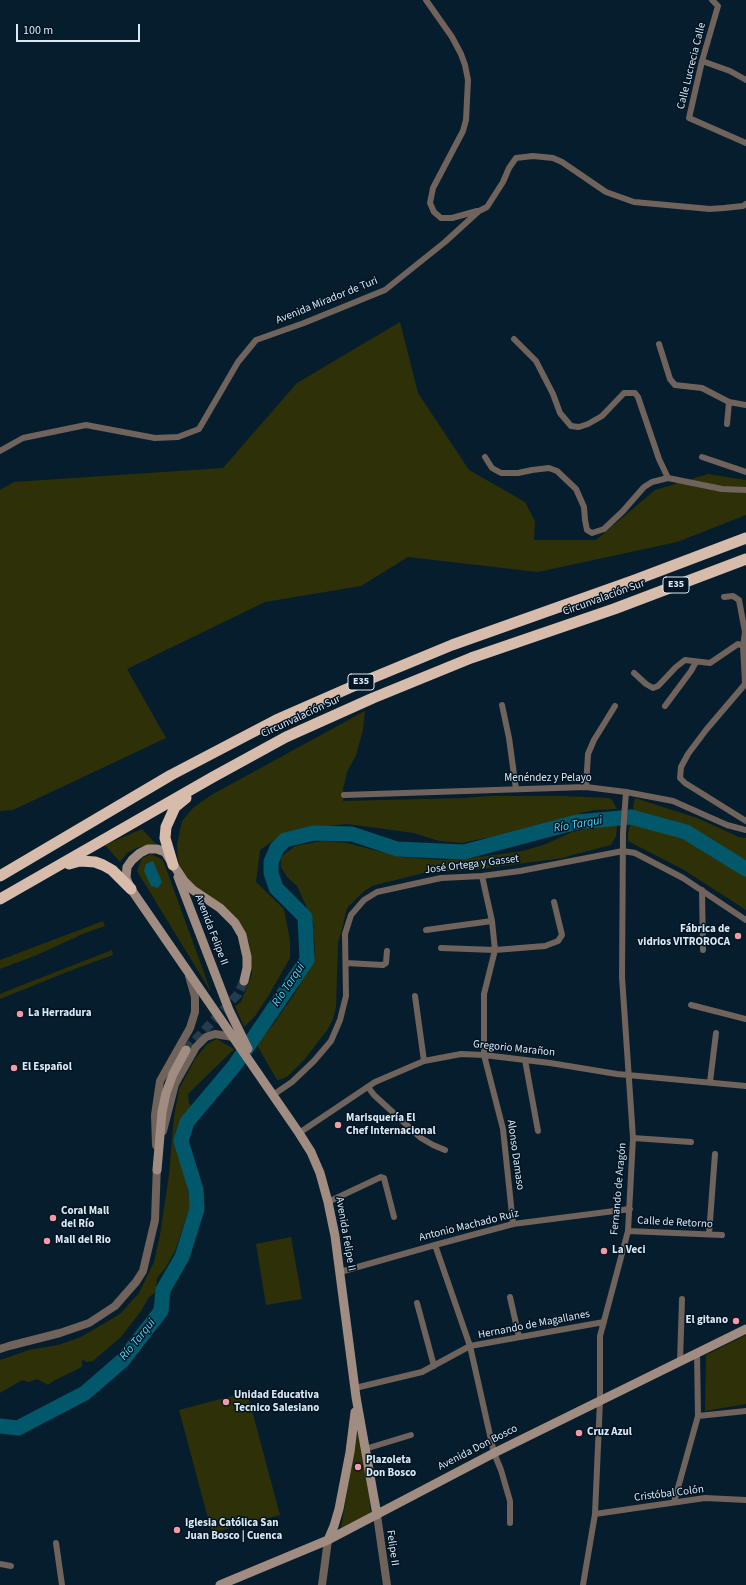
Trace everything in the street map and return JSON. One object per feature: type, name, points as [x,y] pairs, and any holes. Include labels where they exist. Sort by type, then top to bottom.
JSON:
[{"type":"highway","name":"Circunvalación Sur","points":[[0,876],[171,775],[283,717],[452,645],[635,580],[746,538]]},
{"type":"highway","name":"Circunvalación Sur","points":[[0,899],[286,737],[373,698],[471,658],[614,609],[746,559]]},
{"type":"highway","points":[[173,865],[165,838],[166,827],[175,807],[213,777]]},
{"type":"highway","points":[[39,877],[74,862],[86,861],[104,865],[112,870],[131,889]]},
{"type":"main road","points":[[131,889],[126,878],[127,867],[132,860],[140,852],[148,849],[157,848],[165,852],[184,881],[193,890],[220,908],[235,923],[242,935],[246,951],[247,968],[244,981]]},
{"type":"main road","name":"Avenida Felipe II","points":[[173,865],[229,1010],[236,1037]]},
{"type":"main road","name":"Avenida Felipe II","points":[[131,889],[236,1037],[299,1133],[318,1168],[328,1202],[340,1272],[355,1392],[377,1515]]},
{"type":"main road","points":[[157,1170],[162,1112],[166,1093],[172,1074],[186,1050]]},
{"type":"main road","name":"Avenida Don Bosco","points":[[220,1585],[328,1540],[494,1453],[746,1329]]},
{"type":"main road","name":"Avenida Felipe II","points":[[328,1540],[339,1509],[354,1424],[355,1392]]},
{"type":"street","points":[[426,0],[452,37],[461,54],[468,80],[466,120],[463,131],[433,188],[430,203],[434,212],[441,218],[452,218],[479,211]]},
{"type":"street","name":"Calle Lucrecia Calle","points":[[712,0],[718,6],[702,62],[689,118],[746,144]]},
{"type":"street","points":[[702,62],[730,72],[746,80]]},
{"type":"street","name":"Avenida Mirador de Turi","points":[[0,451],[23,438],[86,425],[156,438],[178,437],[199,429],[238,362],[256,340],[304,323],[385,290],[444,242],[479,211],[487,207],[516,158],[543,156],[562,162],[606,192],[634,202],[710,209],[743,206],[746,204]]},
{"type":"street","points":[[514,339],[536,361],[553,394],[560,413],[571,426],[579,427],[588,424],[602,416],[624,393],[635,394],[638,397],[659,459],[668,478]]},
{"type":"street","points":[[659,344],[670,379],[675,385],[702,388],[730,402],[746,405]]},
{"type":"street","points":[[727,424],[730,402]]},
{"type":"street","points":[[485,457],[492,468],[501,473],[518,473],[549,468],[558,471],[576,489],[584,507],[587,530],[592,533],[604,529],[623,511],[644,487],[652,482],[668,478],[722,489],[746,490]]},
{"type":"street","points":[[702,457],[746,472]]},
{"type":"street","points":[[724,596],[733,596],[739,600],[745,632],[743,646],[746,683],[706,730],[688,754],[681,767],[680,778],[685,783],[746,822]]},
{"type":"street","points":[[634,673],[653,688],[658,686],[676,667],[685,660],[710,663],[738,644],[743,646]]},
{"type":"street","points":[[665,706],[696,662]]},
{"type":"street","points":[[502,705],[509,738],[516,789]]},
{"type":"street","points":[[586,787],[588,754],[594,740],[615,706]]},
{"type":"street","name":"Menéndez y Pelayo","points":[[344,795],[586,787],[625,795],[673,801],[727,825],[746,830]]},
{"type":"street","name":"Fernando de Aragón","points":[[583,1585],[595,1514],[600,1401],[600,1336],[628,1231],[634,1138],[628,1074],[622,977],[623,833],[625,795]]},
{"type":"street","name":"José Ortega y Gasset","points":[[271,1092],[292,1082],[331,1042],[340,1020],[346,996],[345,934],[351,915],[364,900],[377,892],[441,878],[482,876],[520,871],[623,851],[635,854],[683,878],[746,920]]},
{"type":"street","name":"Alonso Damaso","points":[[482,876],[492,921],[495,950],[484,994],[484,1055],[503,1129],[514,1224]]},
{"type":"street","points":[[702,890],[703,950]]},
{"type":"street","points":[[441,948],[495,950],[545,946],[560,939],[562,935],[554,902]]},
{"type":"street","points":[[426,930],[492,921]]},
{"type":"street","points":[[346,963],[382,965],[386,963],[387,951]]},
{"type":"street","points":[[157,1170],[155,1115],[160,1081],[190,1028],[194,1012],[195,997],[188,971]]},
{"type":"street","points":[[415,996],[424,1061]]},
{"type":"street","points":[[691,1005],[746,1019]]},
{"type":"street","points":[[710,1082],[716,1033]]},
{"type":"street","points":[[0,1349],[89,1323],[115,1306],[136,1282],[143,1271],[155,1220],[157,1170],[160,1143],[175,1084],[196,1047],[206,1037],[215,1034],[236,1037]]},
{"type":"street","name":"Gregorio Marañon","points":[[299,1133],[376,1082],[424,1061],[461,1054],[484,1055],[628,1074],[746,1086]]},
{"type":"street","points":[[524,1060],[538,1131]]},
{"type":"street","points":[[368,1088],[421,1138],[446,1150]]},
{"type":"street","points":[[634,1138],[691,1142]]},
{"type":"street","points":[[709,1234],[716,1154]]},
{"type":"street","points":[[328,1202],[381,1177],[384,1178],[394,1217]]},
{"type":"street","name":"Antonio Machado Ruiz","points":[[340,1272],[435,1244],[514,1224],[630,1209]]},
{"type":"street","name":"Calle de Retorno","points":[[628,1231],[722,1235]]},
{"type":"street","points":[[435,1244],[470,1346],[494,1453],[501,1470],[510,1501],[510,1523]]},
{"type":"street","points":[[510,1296],[519,1337]]},
{"type":"street","points":[[680,1362],[682,1299]]},
{"type":"street","points":[[417,1303],[434,1366]]},
{"type":"street","name":"Hernando de Magallanes","points":[[355,1392],[422,1372],[470,1346],[604,1322]]},
{"type":"street","points":[[674,1502],[698,1416],[697,1353]]},
{"type":"street","points":[[698,1416],[746,1411]]},
{"type":"street","points":[[365,1449],[411,1435]]},
{"type":"street","name":"Cristóbal Colón","points":[[595,1514],[705,1498],[746,1500]]},
{"type":"street","name":"Felipe II","points":[[377,1515],[387,1585]]},
{"type":"street","points":[[322,1585],[328,1540]]},
{"type":"street","points":[[56,1543],[62,1585]]},
{"type":"street","points":[[0,1564],[10,1566]]},
{"type":"green space","points":[[400,322],[418,393],[469,470],[525,502],[535,521],[534,540],[596,540],[655,490],[708,474],[746,480],[746,515],[677,542],[538,572],[408,557],[361,586],[265,602],[127,669],[166,738],[13,810],[0,811],[0,490],[14,482],[223,468],[297,383]]},
{"type":"green space","points":[[365,711],[363,730],[356,755],[347,772],[343,789],[343,801],[490,796],[562,796],[609,798],[612,800],[617,809],[594,810],[581,813],[558,823],[462,843],[439,841],[414,833],[347,824],[317,827],[283,834],[260,850],[256,882],[284,909],[290,940],[290,958],[255,1016],[244,1027],[235,1006],[241,1002],[252,974],[249,942],[246,936],[189,882],[180,868],[177,844],[182,821],[194,807],[213,794]]},
{"type":"green space","points":[[635,798],[697,818],[739,837],[746,838],[746,910],[684,870],[628,841]]},
{"type":"green space","points":[[603,825],[617,826],[616,836],[611,845],[563,858],[472,870],[423,873],[372,886],[363,892],[347,908],[338,943],[336,1007],[333,1019],[328,1029],[304,1060],[288,1076],[277,1080],[257,1045],[293,996],[313,961],[315,951],[313,921],[297,886],[287,877],[281,867],[281,857],[295,846],[322,841],[347,843],[401,857],[443,860],[464,859],[523,851],[546,844],[572,832]]},
{"type":"green space","points":[[142,829],[156,844],[137,848],[127,853],[120,862],[105,845]]},
{"type":"green space","points":[[151,854],[163,860],[211,992],[137,871],[142,858]]},
{"type":"green space","points":[[103,921],[105,926],[0,969],[0,960]]},
{"type":"green space","points":[[112,950],[113,955],[0,999],[0,994]]},
{"type":"green space","points":[[217,1039],[234,1049],[188,1094],[189,1103],[196,1118],[180,1152],[187,1181],[190,1207],[175,1251],[166,1267],[157,1278],[156,1292],[149,1297],[141,1311],[121,1337],[93,1361],[86,1362],[82,1359],[82,1367],[48,1385],[37,1379],[29,1382],[22,1380],[0,1393],[0,1360],[29,1350],[58,1345],[81,1337],[120,1314],[139,1293],[154,1262],[160,1235],[169,1175],[174,1117],[179,1089],[195,1059],[207,1044]]},
{"type":"green space","points":[[291,1237],[302,1299],[266,1305],[256,1244]]},
{"type":"green space","points":[[746,1335],[746,1404],[705,1411],[706,1355]]},
{"type":"green space","points":[[247,1392],[280,1515],[212,1533],[179,1410]]},
{"type":"green space","name":"Plazoleta Don Bosco","points":[[359,1422],[371,1513],[341,1528]]},
{"type":"water","points":[[153,861],[162,882],[158,888],[151,886],[144,871],[146,864]]},
{"type":"waterway","name":"Río Tarqui","points":[[0,1426],[18,1428],[85,1393],[123,1360],[161,1311],[163,1290],[182,1257],[197,1209],[196,1190],[181,1141],[187,1122],[235,1065],[307,960],[305,917],[276,888],[271,873],[271,862],[277,848],[285,840],[314,833],[352,834],[397,849],[464,852],[577,822],[631,817],[686,832],[746,869]]},
{"type":"tunnel","points":[[186,1050],[238,994],[244,981]]},
{"type":"place","name":"Fábrica de vidrios VITROROCA","points":[[738,936]]},
{"type":"place","name":"La Herradura","points":[[20,1014]]},
{"type":"place","name":"El Español","points":[[14,1068]]},
{"type":"place","name":"Marisquería El Chef Internacional","points":[[338,1125]]},
{"type":"place","name":"Coral Mall del Río","points":[[53,1218]]},
{"type":"place","name":"Mall del Rio","points":[[47,1241]]},
{"type":"place","name":"La Veci","points":[[604,1251]]},
{"type":"place","name":"El gitano","points":[[736,1321]]},
{"type":"place","name":"Unidad Educativa Tecnico Salesiano","points":[[226,1402]]},
{"type":"place","name":"Cruz Azul","points":[[579,1433]]},
{"type":"place","name":"Plazoleta Don Bosco","points":[[358,1467]]},
{"type":"place","name":"Iglesia Católica San Juan Bosco | Cuenca","points":[[177,1530]]}]
